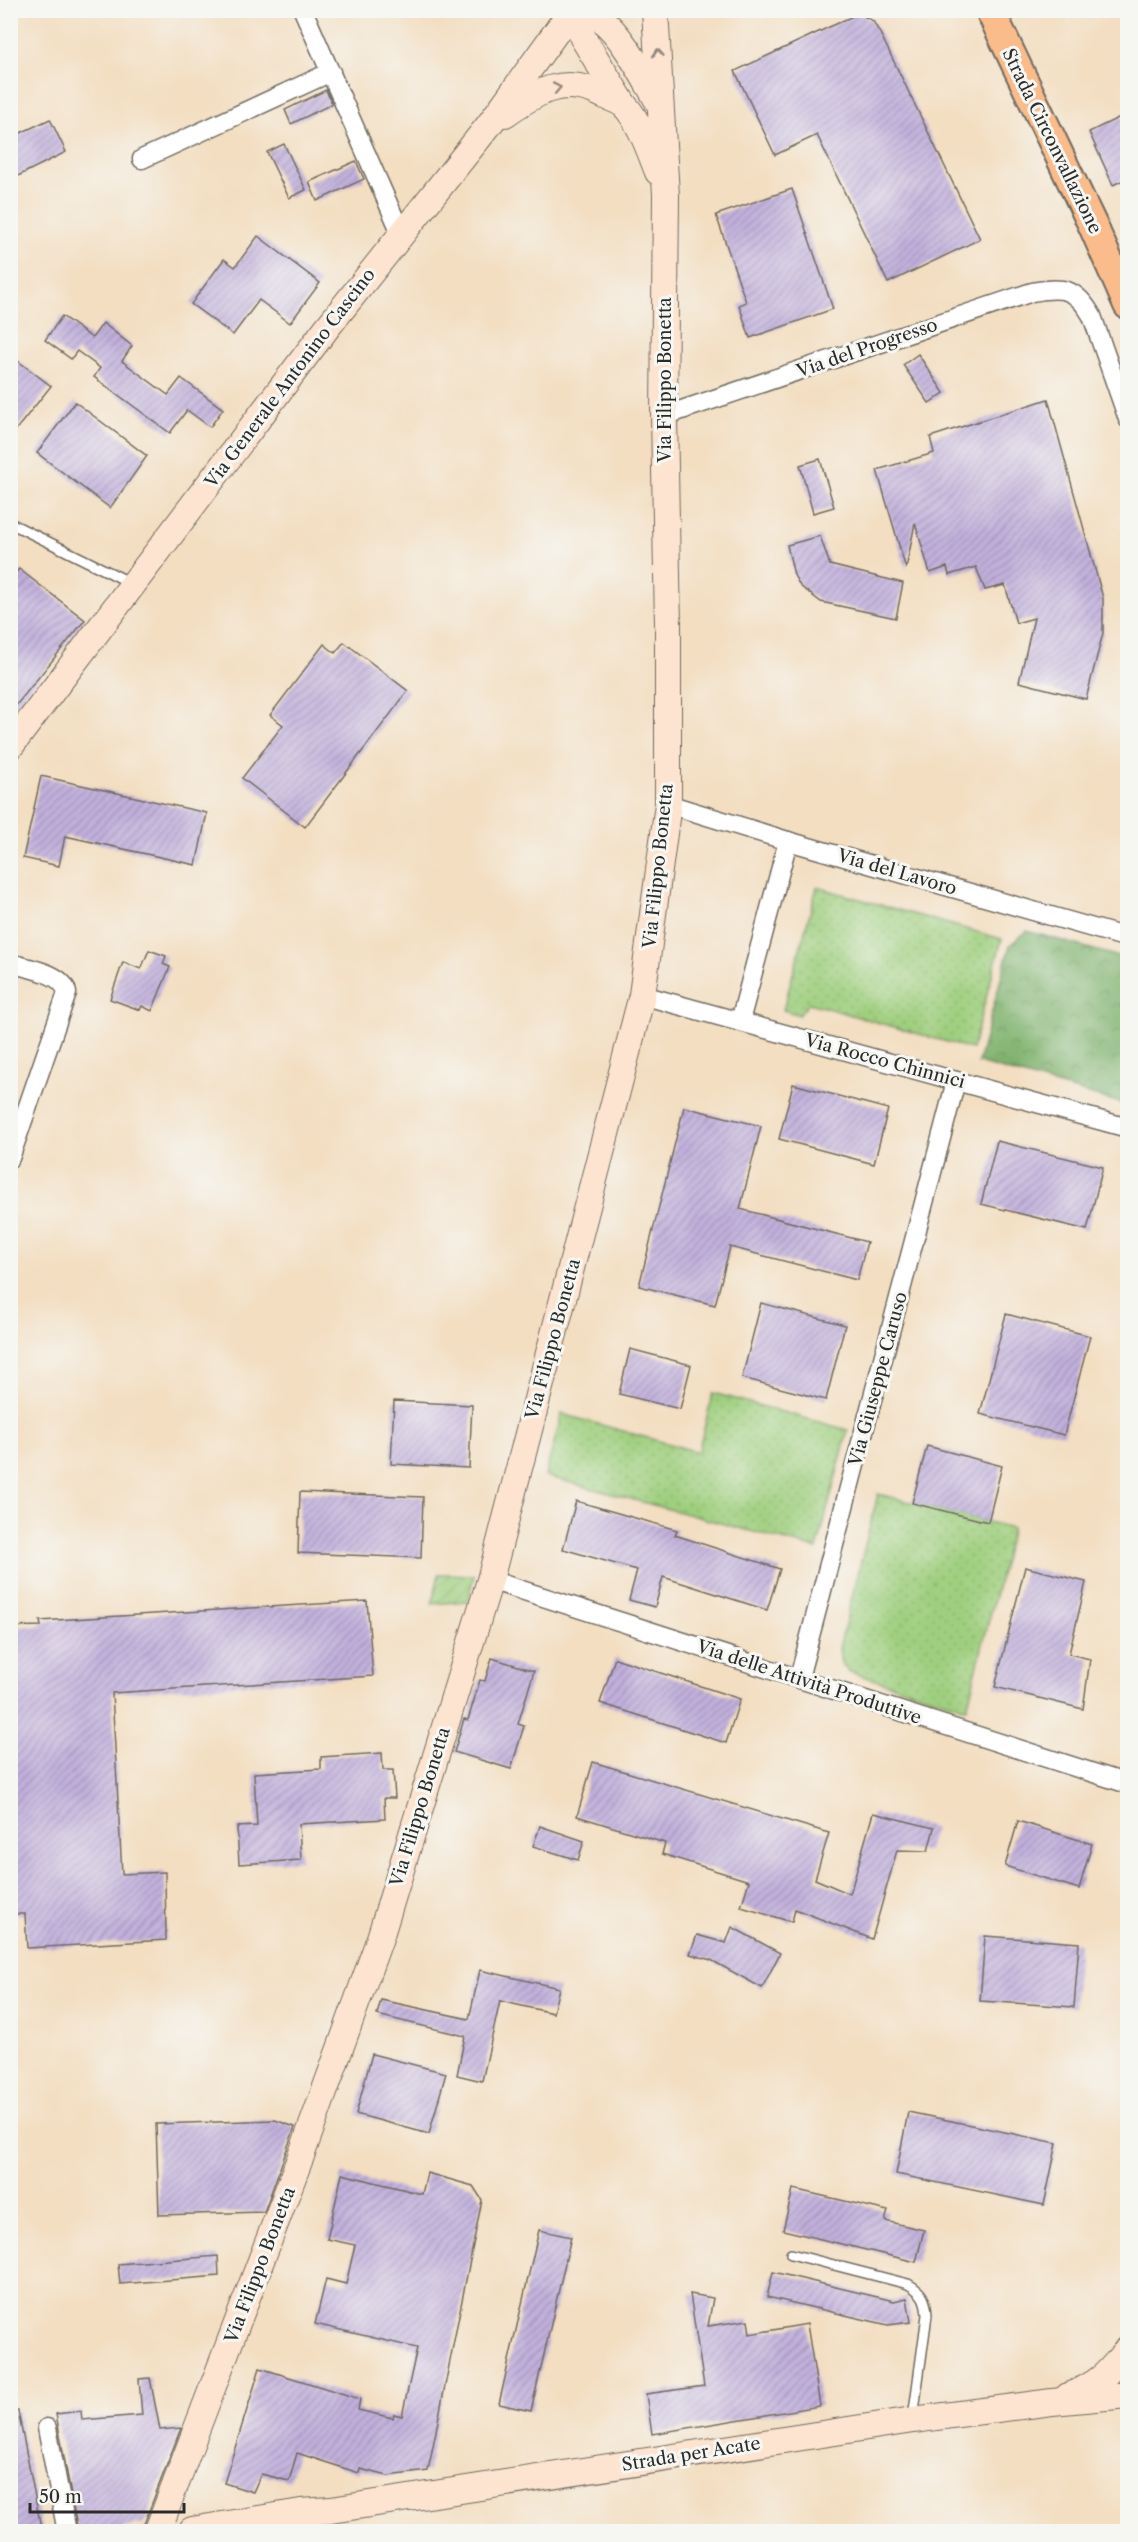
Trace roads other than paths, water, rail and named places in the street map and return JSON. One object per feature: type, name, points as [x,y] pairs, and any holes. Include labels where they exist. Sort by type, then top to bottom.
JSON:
[{"type":"main road","name":"Strada Circonvallazione","points":[[990,10],[1125,290]]},
{"type":"street","points":[[303,10],[401,233]]},
{"type":"street","name":"Via Filippo Bonetta","points":[[194,2439],[301,2156],[380,1938],[490,1580],[642,995],[668,804],[668,627],[664,416],[666,195],[655,10]]},
{"type":"street","points":[[572,11],[597,17],[615,35],[632,56],[662,109]]},
{"type":"street","points":[[572,11],[583,38],[644,136],[666,195]]},
{"type":"street","name":"Via Generale Antonino Cascino","points":[[10,747],[135,585],[326,329],[489,125],[572,11]]},
{"type":"street","points":[[142,159],[331,72]]},
{"type":"street","points":[[489,125],[534,94],[562,85],[590,88],[624,105]]},
{"type":"street","name":"Via del Progresso","points":[[664,416],[1032,292],[1049,289],[1072,292],[1081,299],[1092,316],[1128,419]]},
{"type":"street","name":"Via del Lavoro","points":[[668,804],[788,841],[1128,938]]},
{"type":"street","points":[[740,1021],[788,841]]},
{"type":"street","points":[[10,963],[58,978],[65,984],[67,993],[10,1158]]},
{"type":"street","name":"Via Rocco Chinnici","points":[[642,995],[1128,1128]]},
{"type":"street","name":"Via Giuseppe Caruso","points":[[799,1678],[956,1081]]},
{"type":"street","name":"Via delle Attività Produttive","points":[[490,1580],[1128,1784]]},
{"type":"street","points":[[1052,2402],[1092,2387],[1114,2366],[1128,2348]]},
{"type":"street","points":[[1092,2387],[1125,2392]]},
{"type":"street","points":[[1052,2402],[1125,2392]]},
{"type":"street","name":"Strada per Acate","points":[[158,2531],[172,2522],[191,2529],[270,2525],[301,2511],[331,2510],[913,2420],[1052,2402]]},
{"type":"street","points":[[48,2428],[67,2532]]},
{"type":"street","points":[[191,2529],[179,2509],[194,2439]]},
{"type":"street","points":[[158,2531],[194,2439]]},
{"type":"street","points":[[294,2532],[331,2510]]},
{"type":"lane","points":[[10,523],[135,585]]},
{"type":"lane","points":[[791,2254],[908,2284],[918,2290],[926,2300],[927,2315],[913,2420]]}]
